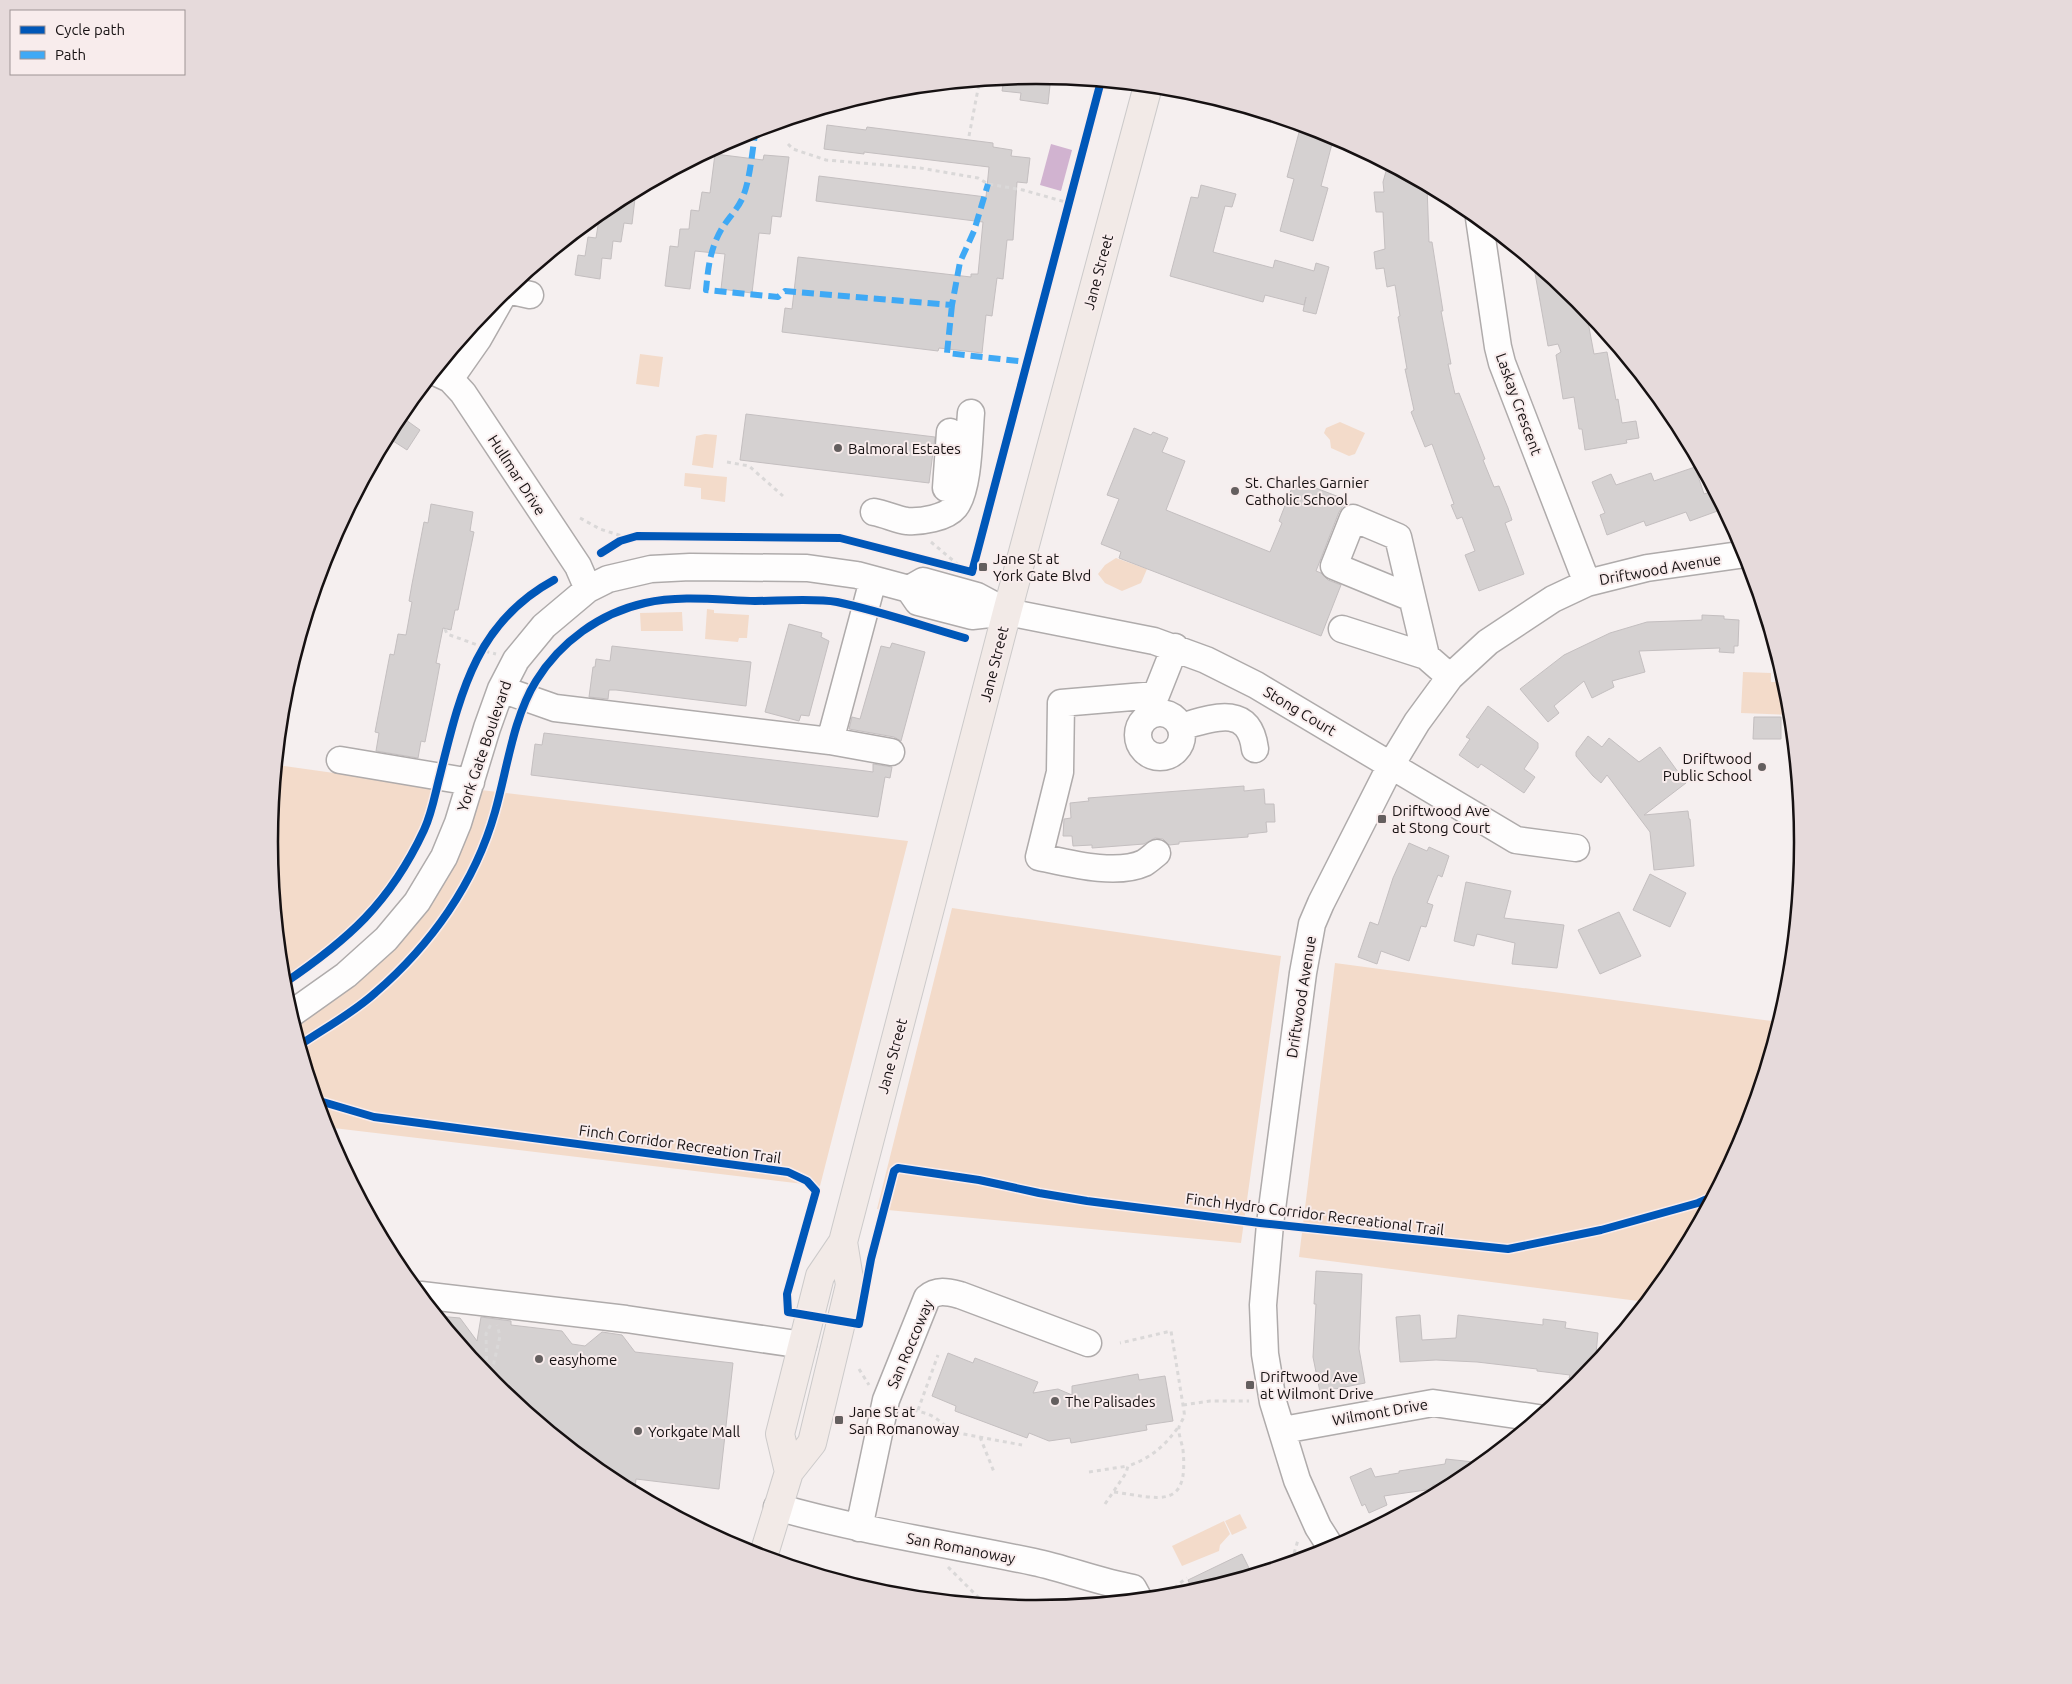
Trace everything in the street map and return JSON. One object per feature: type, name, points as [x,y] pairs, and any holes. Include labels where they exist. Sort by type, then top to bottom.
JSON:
[{"type":"main road","name":"Jane Street","points":[[789,1472],[780,1434],[820,1276],[843,1242],[1007,612],[1146,92]]},
{"type":"main road","name":"Jane Street","points":[[765,1550],[789,1472],[812,1443],[850,1285],[843,1242]]},
{"type":"main road","points":[[803,1345],[834,1352]]},
{"type":"street","name":"Laskay Crescent","points":[[1480,228],[1502,363],[1587,583]]},
{"type":"street","points":[[443,376],[478,339],[513,294]]},
{"type":"street","name":"Hullmar Drive","points":[[443,376],[463,393],[572,557],[588,589]]},
{"type":"street","points":[[874,512],[891,515],[906,521],[922,521],[954,509],[962,495],[971,413]]},
{"type":"street","points":[[944,514],[950,432]]},
{"type":"street","name":"Driftwood Avenue","points":[[1328,1542],[1300,1488],[1289,1459],[1283,1430],[1273,1402],[1265,1354],[1264,1293],[1282,1124],[1312,924],[1391,766],[1418,722],[1450,678],[1488,642],[1506,628],[1553,599],[1587,583],[1654,567],[1738,555]]},
{"type":"street","name":"York Gate Boulevard","points":[[297,1010],[346,975],[386,939],[417,902],[444,857],[458,823],[501,689],[516,660],[544,626],[588,589],[608,579],[651,569],[807,568],[841,572],[909,590],[918,602],[972,616],[1007,612]]},
{"type":"street","points":[[830,741],[873,580]]},
{"type":"street","points":[[1412,598],[1426,656]]},
{"type":"street","name":"Stong Court","points":[[1007,612],[1154,641],[1175,647],[1256,685],[1516,840],[1576,848]]},
{"type":"street","points":[[1342,629],[1426,656],[1450,678]]},
{"type":"street","points":[[1157,853],[1145,862],[1130,867],[1110,868],[1039,857],[1060,772],[1061,703],[1155,704],[1173,717],[1181,727],[1182,741],[1174,753],[1161,757],[1147,753],[1139,742],[1139,728],[1155,704],[1175,647]]},
{"type":"street","points":[[501,689],[556,708],[830,741],[891,752]]},
{"type":"street","points":[[1181,727],[1213,717],[1228,716],[1237,719],[1248,728],[1253,737],[1255,749]]},
{"type":"street","points":[[340,760],[471,782]]},
{"type":"street","name":"San Roccoway","points":[[860,1528],[886,1400],[927,1298],[932,1293],[942,1291],[960,1295],[1088,1343]]},
{"type":"street","points":[[428,1296],[612,1317],[803,1345]]},
{"type":"street","name":"Wilmont Drive","points":[[1283,1430],[1433,1403],[1530,1417]]},
{"type":"street","name":"San Romanoway","points":[[777,1507],[860,1528],[1037,1562],[1108,1583],[1133,1588],[1136,1594]]},
{"type":"path","points":[[969,136],[979,86]]},
{"type":"path","points":[[788,144],[793,148],[826,160],[920,168],[978,178],[988,184],[1023,190],[1069,203]]},
{"type":"path","points":[[1067,213],[1072,194]]},
{"type":"path","points":[[727,462],[749,466],[783,496]]},
{"type":"path","points":[[580,518],[600,529],[628,538]]},
{"type":"path","points":[[906,521],[968,570]]},
{"type":"path","points":[[614,545],[637,536]]},
{"type":"path","points":[[946,565],[968,570]]},
{"type":"path","points":[[445,629],[447,634],[481,650],[516,660]]},
{"type":"path","points":[[481,650],[488,639]]},
{"type":"path","points":[[486,1363],[486,1334],[495,1317],[500,1336],[492,1370]]},
{"type":"path","points":[[1089,1472],[1128,1466],[1149,1457],[1159,1450],[1179,1426],[1184,1416],[1171,1330],[1120,1343]]},
{"type":"path","points":[[918,1410],[938,1355]]},
{"type":"path","points":[[886,1400],[934,1417],[950,1430],[1022,1446]]},
{"type":"path","points":[[1183,1405],[1210,1401],[1248,1400]]},
{"type":"path","points":[[1114,1492],[1164,1498],[1176,1493],[1183,1481],[1184,1472],[1179,1426]]},
{"type":"path","points":[[980,1437],[994,1472]]},
{"type":"path","points":[[1104,1504],[1126,1473],[1128,1466]]},
{"type":"path","points":[[1294,1555],[1298,1540]]},
{"type":"path","points":[[942,1560],[979,1598]]},
{"type":"path","points":[[1173,1588],[1187,1578]]},
{"type":"shaded area","points":[[1051,144],[1072,150],[1061,191],[1040,185]]},
{"type":"shaded area","points":[[640,354],[663,357],[659,387],[636,384]]},
{"type":"shaded area","points":[[1340,422],[1365,433],[1355,454],[1349,456],[1331,448],[1330,440],[1324,433],[1326,428]]},
{"type":"shaded area","points":[[705,434],[717,435],[713,468],[692,465],[696,436]]},
{"type":"shaded area","points":[[685,473],[727,477],[725,502],[701,499],[701,488],[684,486]]},
{"type":"shaded area","points":[[1116,558],[1147,569],[1141,583],[1122,591],[1105,583],[1098,574],[1105,565]]},
{"type":"shaded area","points":[[707,609],[714,610],[714,613],[749,615],[747,638],[739,638],[738,642],[705,639]]},
{"type":"shaded area","points":[[682,612],[683,631],[641,631],[640,613]]},
{"type":"shaded area","points":[[1743,672],[1771,673],[1771,682],[1777,682],[1783,715],[1741,713]]},
{"type":"shaded area","points":[[282,766],[434,787],[426,821],[389,888],[354,928],[333,947],[290,976],[279,892],[279,792]]},
{"type":"shaded area","points":[[481,790],[908,841],[820,1186],[334,1128],[318,1086],[300,1023],[355,983]]},
{"type":"shaded area","points":[[952,908],[1281,956],[1241,1243],[877,1209]]},
{"type":"shaded area","points":[[1335,963],[1772,1021],[1754,1086],[1737,1132],[1716,1177],[1693,1221],[1640,1301],[1299,1257]]},
{"type":"shaded area","points":[[1240,1514],[1247,1528],[1232,1535],[1225,1521]]},
{"type":"shaded area","points":[[1224,1521],[1230,1534],[1220,1545],[1219,1551],[1182,1566],[1172,1546]]},
{"type":"building","points":[[1050,84],[1048,104],[1020,100],[1021,93],[1002,91],[1003,85]]},
{"type":"building","points":[[827,125],[866,130],[867,127],[993,143],[993,147],[1012,150],[1011,156],[1030,158],[1027,183],[1017,182],[1013,240],[1007,240],[1003,279],[997,278],[992,316],[986,315],[982,353],[939,348],[938,351],[782,332],[785,308],[792,309],[798,257],[971,277],[971,274],[978,274],[983,222],[816,201],[819,176],[986,197],[989,167],[824,149]]},
{"type":"building","points":[[1299,131],[1332,144],[1321,186],[1328,188],[1313,241],[1280,231],[1294,179],[1287,177]]},
{"type":"building","points":[[717,154],[763,160],[764,155],[789,157],[781,217],[772,216],[770,234],[759,233],[752,293],[721,289],[725,254],[695,251],[690,289],[665,286],[670,246],[678,247],[680,229],[689,229],[691,210],[699,211],[702,192],[710,193],[715,156]]},
{"type":"building","points":[[1386,170],[1427,193],[1429,242],[1432,242],[1443,311],[1441,311],[1451,364],[1448,364],[1455,394],[1459,393],[1494,487],[1499,486],[1512,520],[1505,523],[1524,574],[1479,591],[1465,555],[1475,551],[1462,517],[1457,519],[1451,505],[1454,504],[1432,444],[1425,447],[1411,412],[1414,410],[1405,369],[1407,369],[1398,317],[1400,316],[1395,285],[1387,287],[1384,268],[1376,269],[1374,252],[1385,249],[1383,212],[1376,212],[1374,192],[1384,192],[1383,182]]},
{"type":"building","points":[[1201,185],[1236,194],[1232,207],[1225,206],[1213,252],[1273,268],[1275,260],[1314,271],[1316,263],[1329,267],[1316,314],[1303,311],[1306,297],[1304,305],[1265,295],[1263,302],[1170,276],[1191,197],[1198,198]]},
{"type":"building","points":[[635,199],[632,224],[624,223],[621,242],[613,241],[611,259],[602,258],[600,279],[575,275],[578,255],[585,256],[588,237],[596,238],[598,223]]},
{"type":"building","points":[[1535,271],[1588,323],[1594,354],[1607,352],[1622,423],[1636,421],[1639,438],[1626,440],[1627,443],[1585,450],[1582,429],[1579,429],[1574,397],[1563,399],[1556,355],[1561,352],[1558,344],[1548,346]]},
{"type":"building","name":"Balmoral Estates","points":[[746,414],[935,437],[929,483],[740,460]]},
{"type":"building","points":[[406,420],[420,430],[407,450],[393,441]]},
{"type":"building","points":[[1134,428],[1151,435],[1153,432],[1168,438],[1162,452],[1185,461],[1166,510],[1270,552],[1282,523],[1279,521],[1295,480],[1347,500],[1339,512],[1316,571],[1328,580],[1341,585],[1321,636],[1119,558],[1121,552],[1101,544],[1119,499],[1107,495]]},
{"type":"building","points":[[1695,467],[1704,494],[1708,493],[1718,511],[1690,521],[1686,512],[1646,526],[1644,521],[1607,535],[1600,515],[1605,513],[1592,482],[1611,474],[1616,485],[1651,473],[1654,481]]},
{"type":"building","points":[[431,504],[473,512],[470,531],[474,532],[458,610],[455,610],[451,630],[443,628],[436,663],[440,664],[435,691],[425,742],[421,741],[418,758],[376,751],[379,733],[375,732],[390,654],[394,655],[398,634],[406,635],[412,602],[409,601],[412,584],[424,522],[428,523]]},
{"type":"building","points":[[1702,615],[1724,616],[1724,619],[1739,620],[1738,646],[1734,646],[1734,653],[1719,652],[1720,648],[1639,651],[1645,672],[1612,681],[1614,687],[1592,698],[1584,681],[1554,706],[1559,713],[1548,722],[1520,689],[1564,655],[1610,633],[1647,622],[1702,620]]},
{"type":"building","points":[[789,624],[822,633],[821,637],[829,641],[809,716],[801,715],[799,721],[765,712]]},
{"type":"building","points":[[892,643],[925,652],[901,741],[894,737],[849,729],[852,717],[860,719],[881,646],[890,648]]},
{"type":"building","points":[[612,646],[751,662],[746,706],[616,690],[609,690],[608,699],[589,697],[593,667],[595,667],[596,659],[610,661]]},
{"type":"building","points":[[1488,706],[1538,743],[1538,748],[1524,769],[1535,777],[1524,793],[1481,764],[1478,768],[1459,755],[1470,739],[1466,737]]},
{"type":"building","points":[[1754,717],[1781,717],[1781,739],[1753,739]]},
{"type":"building","points":[[544,733],[873,772],[873,764],[892,767],[890,778],[885,777],[878,817],[531,775],[535,744],[542,745]]},
{"type":"building","points":[[1588,736],[1602,747],[1609,738],[1639,762],[1660,747],[1686,783],[1644,815],[1688,811],[1694,866],[1654,870],[1650,832],[1607,775],[1601,783],[1576,756],[1576,752]]},
{"type":"building","points":[[1244,786],[1244,791],[1264,789],[1265,804],[1274,804],[1275,822],[1266,822],[1267,832],[1248,834],[1248,837],[1179,842],[1179,844],[1169,845],[1163,839],[1155,838],[1144,844],[1092,848],[1092,845],[1073,846],[1072,836],[1063,836],[1064,819],[1071,818],[1070,803],[1089,801],[1088,798]]},
{"type":"building","points":[[1409,843],[1427,851],[1429,847],[1449,856],[1442,877],[1438,875],[1427,903],[1433,905],[1426,927],[1421,926],[1409,961],[1381,951],[1377,964],[1358,957],[1370,922],[1378,925],[1393,878]]},
{"type":"building","points":[[1650,874],[1686,893],[1670,927],[1633,910]]},
{"type":"building","points":[[1466,882],[1511,891],[1504,918],[1564,925],[1557,968],[1512,964],[1515,943],[1477,934],[1474,946],[1454,941]]},
{"type":"building","points":[[1619,912],[1641,956],[1600,974],[1578,930]]},
{"type":"building","points":[[1316,1271],[1362,1274],[1359,1349],[1365,1383],[1320,1392],[1313,1357]]},
{"type":"building","points":[[1420,1315],[1422,1340],[1456,1338],[1458,1315],[1543,1325],[1543,1319],[1566,1322],[1565,1328],[1598,1333],[1596,1352],[1572,1378],[1569,1378],[1570,1375],[1537,1371],[1537,1369],[1477,1362],[1436,1360],[1400,1362],[1396,1317]]},
{"type":"building","name":"Yorkgate Mall","points":[[445,1317],[460,1318],[477,1341],[481,1317],[511,1321],[511,1325],[562,1331],[572,1344],[585,1346],[602,1332],[622,1335],[635,1352],[733,1363],[719,1489],[636,1479],[635,1485],[574,1444],[536,1412],[500,1378]]},
{"type":"building","name":"The Palisades","points":[[948,1353],[973,1363],[975,1358],[1038,1382],[1033,1393],[1058,1389],[1072,1395],[1072,1386],[1138,1374],[1139,1380],[1165,1376],[1173,1421],[1146,1425],[1147,1430],[1071,1443],[1070,1438],[1049,1441],[1029,1433],[1027,1438],[955,1411],[956,1406],[932,1396]]},
{"type":"building","points":[[1446,1459],[1472,1462],[1436,1485],[1433,1485],[1430,1489],[1384,1496],[1387,1505],[1369,1513],[1365,1504],[1362,1506],[1350,1477],[1371,1468],[1375,1477],[1399,1473],[1399,1471],[1445,1464]]},
{"type":"building","points":[[1242,1554],[1249,1569],[1190,1585],[1188,1580]]},
{"type":"marked path","points":[[755,138],[744,194],[714,244],[706,290],[778,297],[785,291],[952,305],[960,262],[974,231],[988,184]]},
{"type":"marked path","points":[[952,305],[947,353],[1027,362]]},
{"type":"cycle path","points":[[601,553],[620,541],[637,536],[840,538],[972,572],[1100,86]]},
{"type":"cycle path","points":[[290,979],[328,952],[347,935],[382,899],[397,879],[427,824],[455,717],[475,664],[488,640],[506,617],[527,597],[554,580]]},
{"type":"cycle path","points":[[305,1042],[348,1014],[375,993],[415,954],[448,911],[463,888],[486,838],[495,812],[516,728],[528,696],[536,681],[557,654],[569,642],[597,622],[628,608],[672,599],[818,600],[837,602],[869,610],[965,638]]},
{"type":"cycle path","name":"Finch Corridor Recreation Trail","points":[[324,1102],[374,1117],[788,1172],[807,1181],[816,1191],[787,1294],[788,1312],[859,1324],[871,1259],[894,1171],[898,1168],[979,1180],[1087,1201],[1260,1223],[1508,1249],[1601,1230],[1704,1201]]},
{"type":"place","name":"Balmoral Estates","points":[[838,448]]},
{"type":"place","name":"St. Charles Garnier Catholic School","points":[[1235,491]]},
{"type":"place","name":"Jane St at York Gate Blvd","points":[[983,567]]},
{"type":"place","name":"Driftwood Public School","points":[[1762,767]]},
{"type":"place","name":"Driftwood Ave at Stong Court","points":[[1382,819]]},
{"type":"place","name":"easyhome","points":[[539,1359]]},
{"type":"place","name":"Driftwood Ave at Wilmont Drive","points":[[1250,1385]]},
{"type":"place","name":"The Palisades","points":[[1055,1401]]},
{"type":"place","name":"Jane St at San Romanoway","points":[[839,1420]]},
{"type":"place","name":"Yorkgate Mall","points":[[638,1431]]}]
